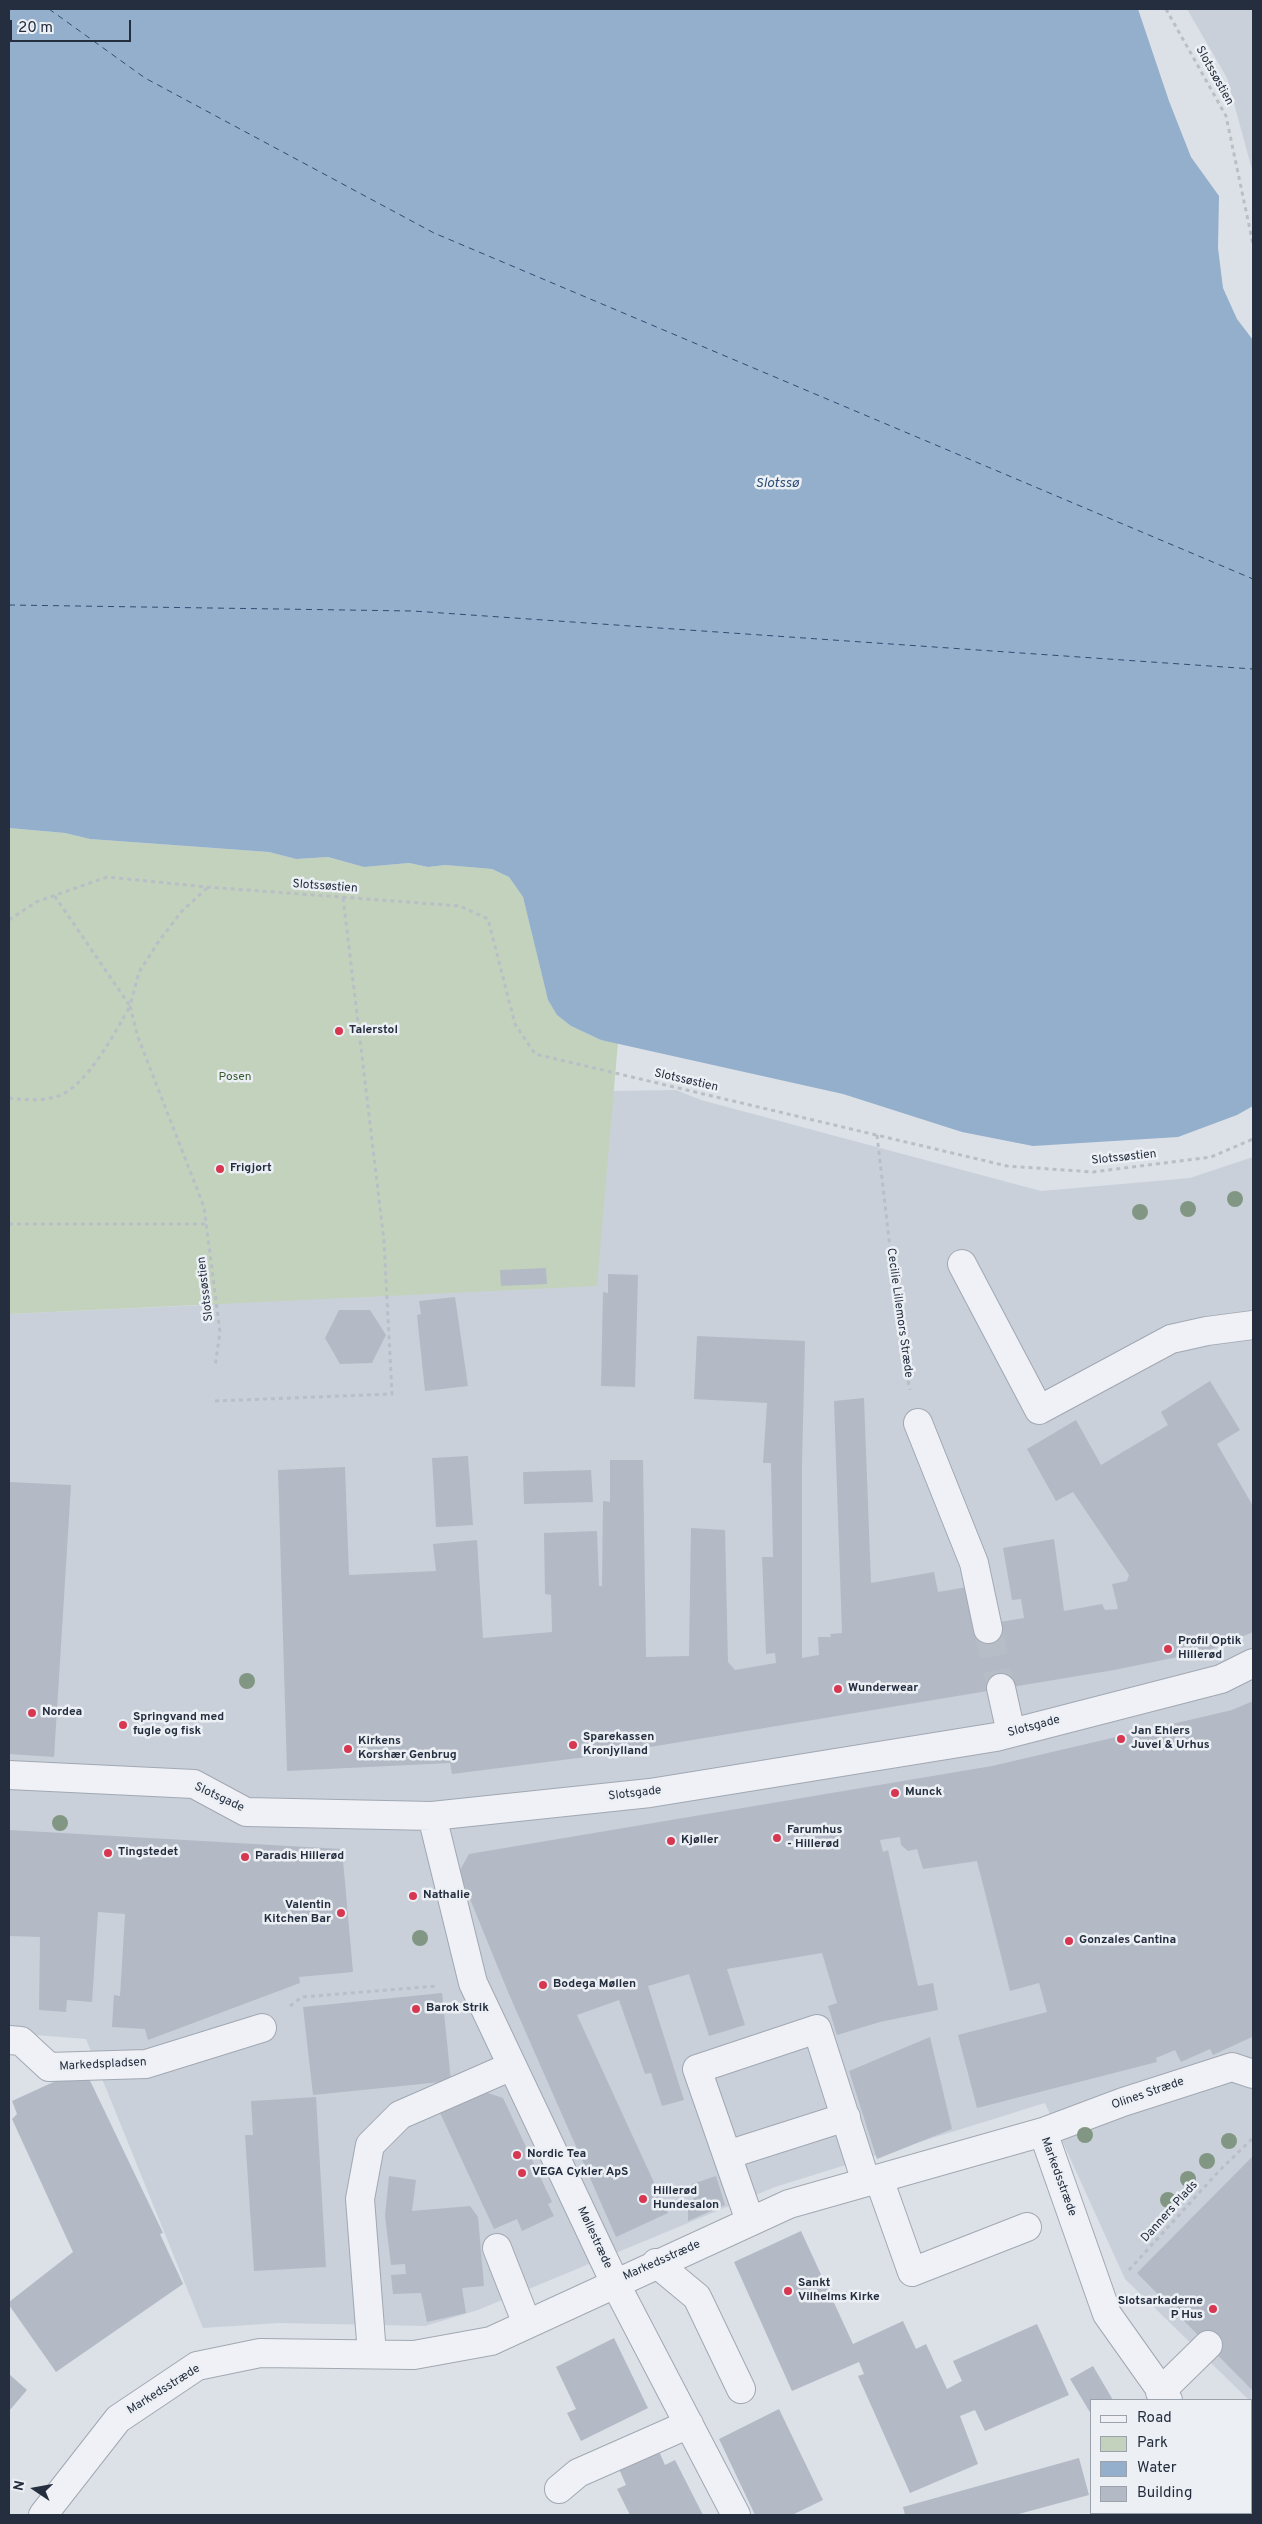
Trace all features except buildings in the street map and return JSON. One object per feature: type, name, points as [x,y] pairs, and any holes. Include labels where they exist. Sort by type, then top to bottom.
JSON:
[{"type":"street","points":[[962,1264],[1039,1410],[1171,1339],[1207,1331],[1253,1325]]},
{"type":"street","points":[[918,1423],[974,1563],[988,1629]]},
{"type":"street","name":"Slotsgade","points":[[9,1775],[194,1784],[246,1812],[432,1816],[650,1793],[1011,1733],[1221,1679],[1253,1663]]},
{"type":"street","points":[[1001,1688],[1011,1733]]},
{"type":"street","name":"Møllestræde","points":[[432,1816],[473,1983],[615,2283],[736,2515]]},
{"type":"street","name":"Markedspladsen","points":[[9,2040],[21,2041],[49,2067],[146,2064],[262,2028]]},
{"type":"street","points":[[750,2221],[697,2068],[817,2029],[846,2117],[912,2272],[1027,2227]]},
{"type":"street","points":[[372,2354],[360,2199],[370,2145],[400,2115],[512,2066]]},
{"type":"street","name":"Olines Stræde","points":[[1044,2132],[1123,2102],[1232,2067],[1253,2074]]},
{"type":"street","points":[[727,2155],[846,2117]]},
{"type":"street","name":"Markedsstræde","points":[[43,2515],[118,2419],[197,2366],[260,2353],[414,2355],[490,2341],[788,2204],[1044,2132],[1107,2314],[1164,2396]]},
{"type":"street","points":[[497,2248],[527,2324]]},
{"type":"street","points":[[656,2264],[697,2297],[741,2389]]},
{"type":"street","points":[[1164,2396],[1208,2345]]},
{"type":"street","points":[[559,2489],[578,2473],[688,2424]]},
{"type":"path","name":"Slotssøstien","points":[[1166,9],[1226,116],[1253,244]]},
{"type":"path","name":"Slotssøstien","points":[[9,920],[36,902],[107,877],[207,887],[460,906],[488,919],[515,1024],[535,1054],[1007,1166],[1093,1172],[1212,1157],[1253,1139]]},
{"type":"path","name":"Slotssøstien","points":[[207,887],[182,911],[159,941],[139,972],[130,1006],[138,1037],[204,1207],[220,1332],[214,1367]]},
{"type":"path","points":[[9,1098],[23,1100],[57,1097],[81,1081],[108,1046],[130,1006],[54,895]]},
{"type":"path","points":[[215,1401],[392,1394],[384,1241],[343,897]]},
{"type":"path","name":"Cecilie Lillemors Stræde","points":[[877,1135],[902,1353],[918,1423]]},
{"type":"path","points":[[9,1224],[207,1224]]},
{"type":"path","points":[[302,1996],[473,1983]]},
{"type":"path","name":"Danners Plads","points":[[1102,2300],[1219,2171],[1253,2138]]},
{"type":"shaded area","points":[[1187,9],[1253,9],[1253,173],[1227,78]]},
{"type":"shaded area","points":[[676,1090],[701,1100],[1041,1191],[1190,1178],[1253,1157],[1253,2404],[1252,2399],[1248,2399],[1125,2279],[1045,2103],[775,2187],[478,2310],[425,2326],[279,2323],[203,2328],[86,2039],[9,2033],[9,1314],[204,1305],[612,1091]]},
{"type":"green space","name":"Posen","points":[[9,828],[65,833],[90,839],[269,852],[296,859],[328,857],[364,867],[409,863],[428,867],[445,865],[492,869],[509,877],[523,897],[548,999],[557,1015],[571,1026],[601,1040],[618,1042],[597,1286],[9,1314]]},
{"type":"water","name":"Slotssø","points":[[9,9],[1138,9],[1169,101],[1191,157],[1219,196],[1218,248],[1223,288],[1237,319],[1253,340],[1253,1106],[1237,1115],[1178,1137],[1033,1146],[962,1132],[843,1094],[601,1040],[571,1026],[557,1015],[548,1000],[523,897],[509,877],[492,869],[445,865],[428,867],[409,863],[364,867],[328,857],[296,859],[269,852],[90,839],[65,833],[9,828]]},
{"type":"ferry route","points":[[49,9],[145,78],[434,233],[1253,579]]},
{"type":"ferry route","points":[[9,605],[413,611],[1253,669]]},
{"type":"tunnel","points":[[988,1629],[1001,1688]]},
{"type":"place","name":"Talerstol","points":[[339,1031]]},
{"type":"place","name":"Frigjort","points":[[220,1169]]},
{"type":"place","name":"Profil Optik Hillerød","points":[[1168,1649]]},
{"type":"place","name":"Wunderwear","points":[[838,1689]]},
{"type":"place","name":"Nordea","points":[[32,1713]]},
{"type":"place","name":"Springvand med fugle og fisk","points":[[123,1725]]},
{"type":"place","name":"Jan Ehlers Juvel & Urhus","points":[[1121,1739]]},
{"type":"place","name":"Sparekassen Kronjylland","points":[[573,1745]]},
{"type":"place","name":"Kirkens Korshær Genbrug","points":[[348,1749]]},
{"type":"place","name":"Munck","points":[[895,1793]]},
{"type":"place","name":"Farumhus - Hillerød","points":[[777,1838]]},
{"type":"place","name":"Kjøller","points":[[671,1841]]},
{"type":"place","name":"Tingstedet","points":[[108,1853]]},
{"type":"place","name":"Paradis Hillerød","points":[[245,1857]]},
{"type":"place","name":"Nathalie","points":[[413,1896]]},
{"type":"place","name":"Valentin Kitchen Bar","points":[[341,1913]]},
{"type":"place","name":"Gonzales Cantina","points":[[1069,1941]]},
{"type":"place","name":"Bodega Møllen","points":[[543,1985]]},
{"type":"place","name":"Barok Strik","points":[[416,2009]]},
{"type":"place","name":"Nordic Tea","points":[[517,2155]]},
{"type":"place","name":"VEGA Cykler ApS","points":[[522,2173]]},
{"type":"place","name":"Hillerød Hundesalon","points":[[643,2199]]},
{"type":"place","name":"Sankt Vilhelms Kirke","points":[[788,2291]]},
{"type":"place","name":"Slotsarkaderne P Hus","points":[[1213,2309]]}]
